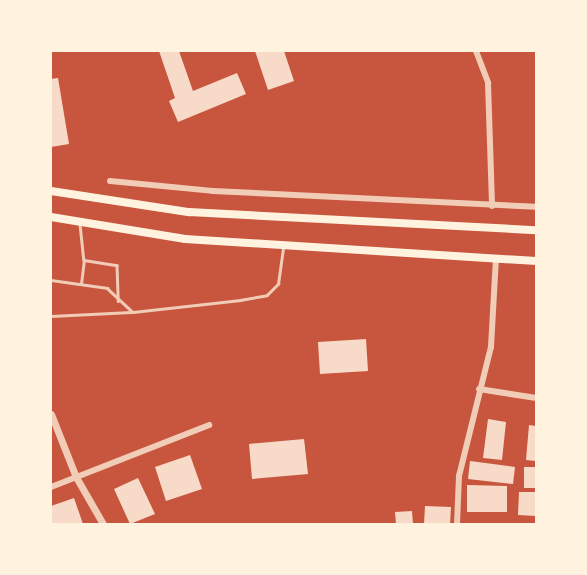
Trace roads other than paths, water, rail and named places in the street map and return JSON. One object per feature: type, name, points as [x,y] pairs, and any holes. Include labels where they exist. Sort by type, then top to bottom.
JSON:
[{"type":"main road","points":[[51,191],[190,212],[536,230]]},
{"type":"main road","points":[[51,217],[80,224],[186,239],[536,261]]},
{"type":"street","points":[[475,51],[488,83],[492,206]]},
{"type":"street","points":[[110,181],[536,207]]},
{"type":"street","points":[[457,524],[459,476],[491,347],[496,258]]},
{"type":"street","points":[[479,389],[536,398]]},
{"type":"street","points":[[51,414],[75,477],[103,524]]},
{"type":"street","points":[[51,487],[209,425]]},
{"type":"lane","points":[[80,224],[84,260],[82,284]]},
{"type":"lane","points":[[51,316],[133,312],[267,295],[278,284],[284,245]]},
{"type":"lane","points":[[84,260],[117,265],[118,301]]},
{"type":"lane","points":[[51,280],[107,288],[133,312]]}]
